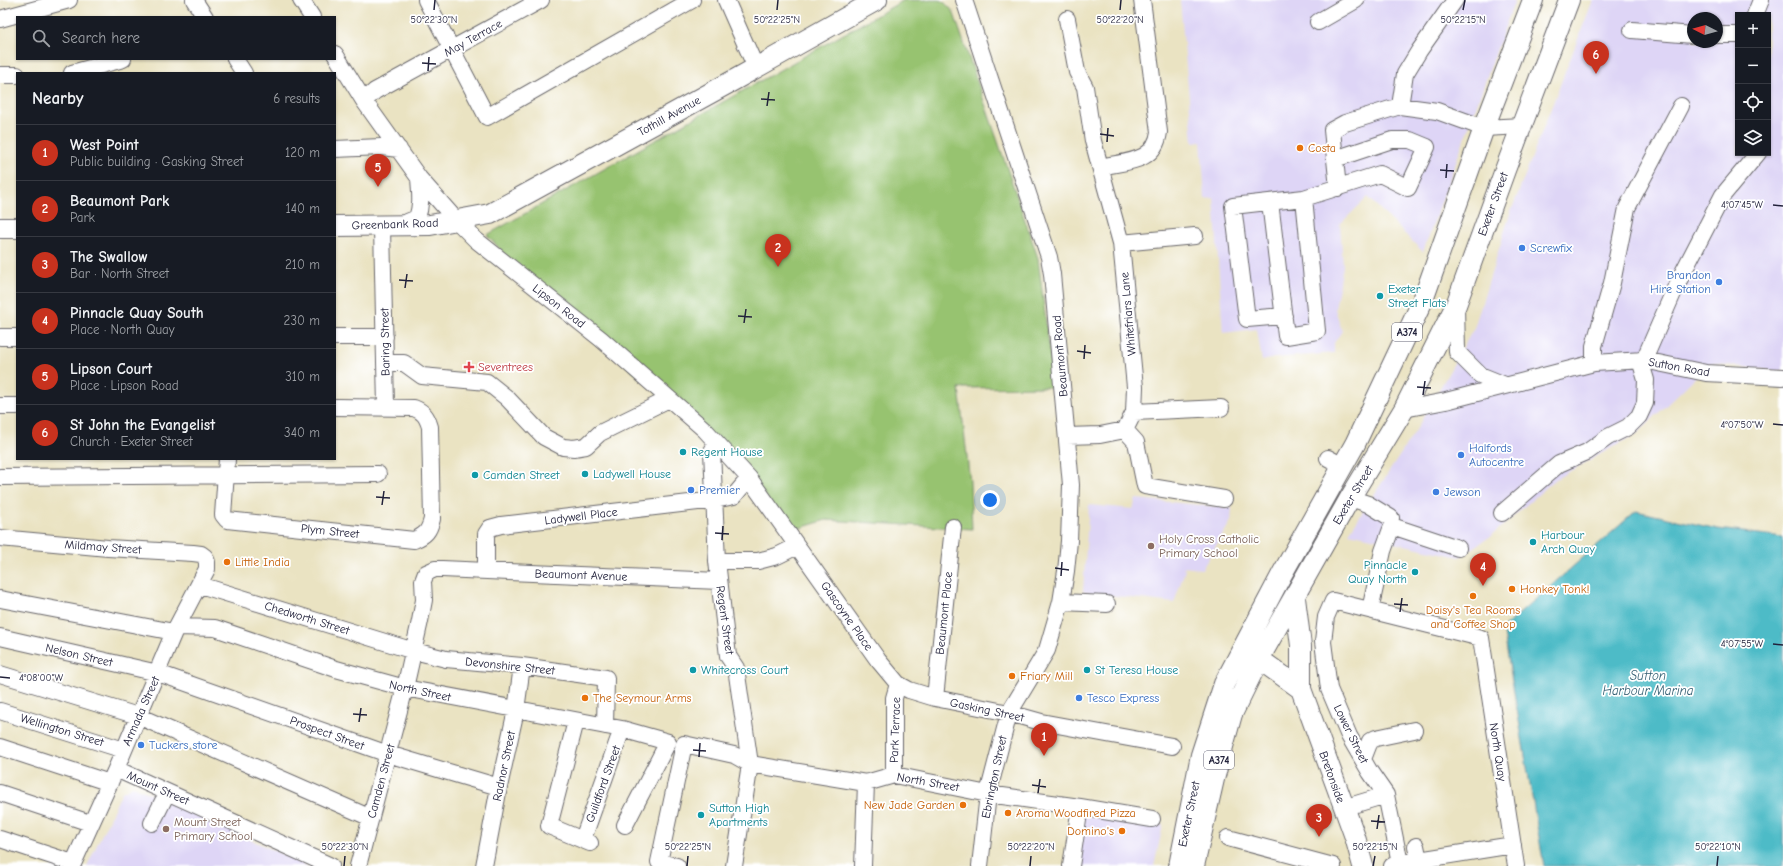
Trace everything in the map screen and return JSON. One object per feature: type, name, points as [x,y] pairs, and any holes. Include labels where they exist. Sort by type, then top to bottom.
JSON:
[{"type":"main road","name":"Tothill Avenue","points":[[456,220],[490,214],[877,0]]},
{"type":"main road","name":"Exeter Street","points":[[1179,866],[1202,755],[1224,684],[1335,462],[1355,444],[1423,300],[1484,128],[1534,0]]},
{"type":"main road","name":"Exeter Street","points":[[1194,866],[1214,779],[1232,714],[1259,659],[1350,498],[1404,409],[1456,305],[1569,0]]},
{"type":"main road","name":"Greenbank Road","points":[[336,226],[430,225],[456,220]]},
{"type":"main road","points":[[0,228],[16,228]]},
{"type":"main road","points":[[1355,444],[1375,426],[1404,409]]},
{"type":"main road","name":"Bretonside","points":[[1294,598],[1301,646],[1300,689],[1355,837],[1363,866]]},
{"type":"main road","points":[[1241,649],[1259,659],[1300,689]]},
{"type":"street","points":[[0,19],[69,0]]},
{"type":"street","points":[[194,0],[204,16]]},
{"type":"street","points":[[301,0],[311,16]]},
{"type":"street","points":[[426,0],[487,117],[692,0]]},
{"type":"street","points":[[726,0],[756,68]]},
{"type":"street","name":"Beaumont Road","points":[[964,0],[1049,257],[1052,274],[1071,484],[1069,541],[1061,602],[1047,650],[1008,713]]},
{"type":"street","points":[[1101,167],[1140,158],[1150,154],[1158,143],[1159,132],[1142,0]]},
{"type":"street","points":[[1318,22],[1356,0]]},
{"type":"street","points":[[1400,106],[1405,74],[1419,51],[1456,0]]},
{"type":"street","points":[[1756,12],[1761,0]]},
{"type":"street","name":"May Terrace","points":[[364,101],[375,91],[536,1]]},
{"type":"street","name":"Whitefriars Lane","points":[[1067,19],[1077,72],[1086,87],[1093,141],[1121,243],[1135,387],[1134,412],[1125,430]]},
{"type":"street","points":[[1632,30],[1687,35]]},
{"type":"street","points":[[1723,35],[1735,35]]},
{"type":"street","name":"Lipson Road","points":[[336,56],[364,101],[419,178],[456,220],[476,240],[601,340],[705,430],[749,478],[797,546]]},
{"type":"street","points":[[76,72],[119,60]]},
{"type":"street","points":[[236,60],[243,72]]},
{"type":"street","points":[[0,75],[16,76]]},
{"type":"street","points":[[1338,188],[1332,130],[1375,113],[1400,106],[1437,111],[1484,128],[1522,126]]},
{"type":"street","points":[[1594,363],[1594,346],[1612,284],[1627,208],[1681,106]]},
{"type":"street","points":[[1284,316],[1247,319],[1233,206],[1304,198],[1380,174],[1408,188],[1427,147],[1410,140],[1392,140],[1336,159]]},
{"type":"street","points":[[336,148],[381,147],[399,149]]},
{"type":"street","points":[[1502,513],[1559,464],[1587,452],[1608,437],[1628,427],[1639,416],[1645,403],[1646,380],[1642,360],[1677,284],[1723,195],[1756,156]]},
{"type":"street","points":[[390,226],[417,218],[421,202],[419,178]]},
{"type":"street","points":[[1270,202],[1286,336],[1317,331],[1304,198]]},
{"type":"street","name":"Baring Street","points":[[386,407],[385,337],[390,226]]},
{"type":"street","points":[[1121,243],[1194,236]]},
{"type":"street","points":[[1456,305],[1457,352],[1480,376],[1505,385]]},
{"type":"street","points":[[0,336],[16,337]]},
{"type":"street","points":[[336,337],[385,337]]},
{"type":"street","name":"Sutton Road","points":[[1404,409],[1446,401],[1594,363],[1642,360],[1706,373],[1783,377]]},
{"type":"street","points":[[386,363],[404,363],[422,376],[487,382],[507,398],[544,437],[563,447],[574,448],[586,446],[600,433],[669,399]]},
{"type":"street","points":[[0,406],[16,406]]},
{"type":"street","points":[[336,407],[386,407]]},
{"type":"street","name":"Plym Street","points":[[226,476],[223,515],[227,520],[414,540],[424,535],[429,530],[432,519],[430,427],[427,418],[419,410],[414,408],[386,407]]},
{"type":"street","points":[[1134,412],[1221,408]]},
{"type":"street","points":[[1066,436],[1100,434],[1125,430],[1136,442],[1145,486],[1224,499]]},
{"type":"street","name":"Regent Street","points":[[717,444],[712,451],[719,581],[728,656],[736,668],[750,764],[739,865]]},
{"type":"street","points":[[226,476],[227,460]]},
{"type":"street","points":[[0,477],[378,474]]},
{"type":"street","name":"Ladywell Place","points":[[486,571],[486,534],[490,528],[501,525],[715,500],[734,496],[749,478]]},
{"type":"street","points":[[1350,498],[1368,504],[1391,518]]},
{"type":"street","name":"Beaumont Place","points":[[935,698],[953,527]]},
{"type":"street","points":[[1370,610],[1383,550],[1390,529],[1395,527],[1458,548]]},
{"type":"street","name":"Mildmay Street","points":[[0,538],[108,548],[193,553],[201,554],[205,557]]},
{"type":"street","points":[[717,561],[758,561],[777,556],[797,546]]},
{"type":"street","name":"Gascoyne Place","points":[[797,546],[878,660],[898,684]]},
{"type":"street","name":"Armada Street","points":[[72,865],[90,823],[113,776],[176,629],[207,569],[208,562],[205,557]]},
{"type":"street","name":"Camden Street","points":[[358,866],[414,651],[424,600],[423,581],[426,572],[435,569],[442,569]]},
{"type":"street","name":"Beaumont Avenue","points":[[442,569],[719,581]]},
{"type":"street","name":"Chedworth Street","points":[[200,585],[414,651]]},
{"type":"street","name":"North Street","points":[[0,599],[176,629],[215,628],[336,669],[405,688],[622,729],[668,742],[625,826]]},
{"type":"street","name":"Lower Street","points":[[1370,610],[1333,600],[1326,617],[1323,642],[1329,689],[1349,736],[1386,795],[1396,864]]},
{"type":"street","points":[[1061,602],[1107,604]]},
{"type":"street","name":"North Quay","points":[[1370,610],[1481,638],[1516,866]]},
{"type":"street","name":"Nelson Street","points":[[0,637],[158,673]]},
{"type":"street","name":"Devonshire Street","points":[[414,651],[446,659],[522,666],[606,678],[605,726]]},
{"type":"street","name":"Radnor Street","points":[[484,866],[516,710],[522,666]]},
{"type":"street","name":"Prospect Street","points":[[158,673],[388,754],[499,787]]},
{"type":"street","points":[[0,674],[138,716],[371,818]]},
{"type":"street","name":"Gasking Street","points":[[898,684],[909,690],[935,698],[1008,713],[1041,722],[1172,746]]},
{"type":"street","name":"Park Terrace","points":[[894,775],[894,698],[898,684]]},
{"type":"street","name":"Wellington Street","points":[[0,711],[124,750]]},
{"type":"street","name":"Ebrington Street","points":[[980,866],[988,794],[1008,713]]},
{"type":"street","name":"Guildford Street","points":[[576,721],[549,826],[587,841],[622,729]]},
{"type":"street","points":[[1363,759],[1370,741],[1376,738],[1414,730]]},
{"type":"street","name":"North Street","points":[[677,866],[659,862],[684,744],[734,755],[750,764],[866,783],[894,775],[988,794],[1080,806],[1152,820]]},
{"type":"street","name":"Mount Street","points":[[0,747],[113,776],[167,793],[331,866]]},
{"type":"street","points":[[864,866],[866,783]]},
{"type":"street","points":[[0,793],[90,823]]},
{"type":"street","points":[[152,823],[167,793]]},
{"type":"street","points":[[1343,808],[1386,795]]},
{"type":"street","points":[[1071,866],[1080,806]]},
{"type":"street","points":[[1233,838],[1332,866]]},
{"type":"street","points":[[0,839],[72,865]]},
{"type":"street","points":[[1396,864],[1417,853],[1513,845]]},
{"type":"shaded area","points":[[1180,0],[1515,0],[1423,252],[1368,197],[1340,224],[1343,266],[1335,309],[1342,331],[1334,343],[1334,353],[1274,358],[1262,361],[1257,329],[1223,333],[1214,198],[1205,199],[1201,141],[1193,142]]},
{"type":"shaded area","points":[[1593,0],[1783,0],[1783,370],[1776,371],[1710,363],[1638,433],[1556,479],[1491,536],[1460,557],[1349,533],[1415,432],[1474,328],[1510,214]]},
{"type":"shaded area","name":"Holy Cross Catholic Primary School","points":[[1136,499],[1232,508],[1231,521],[1202,569],[1183,567],[1185,570],[1174,603],[1083,592],[1089,505],[1133,509]]},
{"type":"shaded area","name":"Mount Street Primary School","points":[[133,786],[308,866],[87,866],[122,792]]},
{"type":"shaded area","points":[[1082,810],[1163,825],[1154,866],[1075,866]]},
{"type":"green space","points":[[904,0],[940,0],[953,11],[1038,258],[1054,387],[959,388],[970,482],[972,529],[826,520],[790,531],[751,476],[525,276],[487,235]]},
{"type":"water","name":"Sutton Harbour Marina","points":[[1636,511],[1718,529],[1783,537],[1783,866],[1544,866],[1503,628]]},
{"type":"place","name":"St John the Evangelist","points":[[1596,74]]},
{"type":"place","name":"Costa","points":[[1300,148]]},
{"type":"place","name":"Lipson Court","points":[[378,187]]},
{"type":"place","name":"Screwfix","points":[[1522,248]]},
{"type":"place","name":"Beaumont Park","points":[[778,267]]},
{"type":"place","name":"Brandon Hire Station","points":[[1719,282]]},
{"type":"place","name":"Exeter Street Flats","points":[[1380,296]]},
{"type":"place","name":"Seventrees","points":[[469,367]]},
{"type":"place","name":"Regent House","points":[[683,452]]},
{"type":"place","name":"Halfords Autocentre","points":[[1461,455]]},
{"type":"place","name":"Ladywell House","points":[[585,474]]},
{"type":"place","name":"Camden Street","points":[[475,475]]},
{"type":"place","name":"Premier","points":[[691,490]]},
{"type":"place","name":"Jewson","points":[[1436,492]]},
{"type":"place","name":"Harbour Arch Quay","points":[[1533,542]]},
{"type":"place","name":"Holy Cross Catholic Primary School","points":[[1151,546]]},
{"type":"place","name":"Little India","points":[[227,562]]},
{"type":"place","name":"Pinnacle Quay North","points":[[1415,572]]},
{"type":"place","name":"Pinnacle Quay South","points":[[1483,586]]},
{"type":"place","name":"Honkey Tonk!","points":[[1512,589]]},
{"type":"place","name":"Daisy's Tea Rooms and Coffee Shop","points":[[1473,596]]},
{"type":"place","name":"Whitecross Court","points":[[693,670]]},
{"type":"place","name":"St Teresa House","points":[[1087,670]]},
{"type":"place","name":"Friary Mill","points":[[1012,676]]},
{"type":"place","name":"The Seymour Arms","points":[[585,698]]},
{"type":"place","name":"Tesco Express","points":[[1079,698]]},
{"type":"place","name":"Tuckers store","points":[[141,745]]},
{"type":"place","name":"West Point","points":[[1044,756]]},
{"type":"place","name":"New Jade Garden","points":[[963,805]]},
{"type":"place","name":"Aroma Woodfired Pizza","points":[[1008,813]]},
{"type":"place","name":"Sutton High Apartments","points":[[701,815]]},
{"type":"place","name":"Mount Street Primary School","points":[[166,829]]},
{"type":"place","name":"Domino's","points":[[1122,831]]},
{"type":"place","name":"The Swallow","points":[[1319,837]]}]
